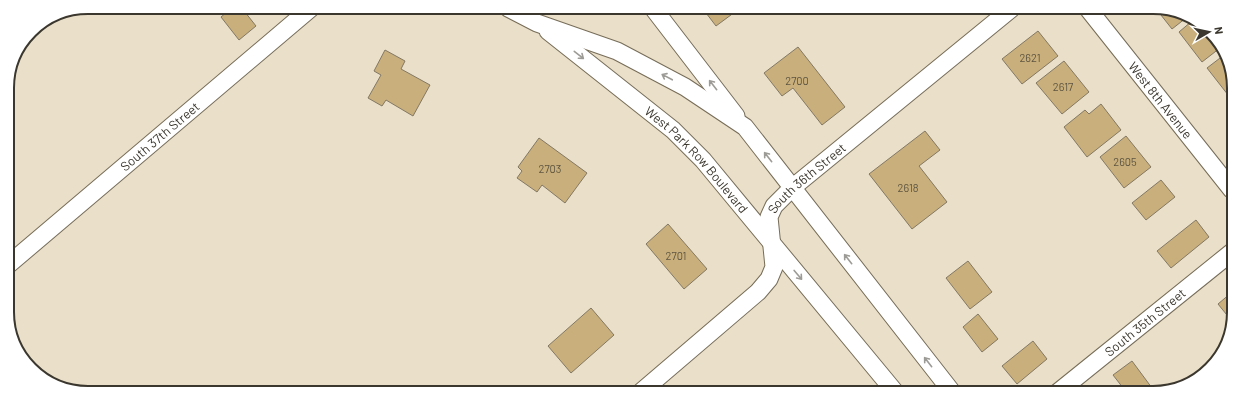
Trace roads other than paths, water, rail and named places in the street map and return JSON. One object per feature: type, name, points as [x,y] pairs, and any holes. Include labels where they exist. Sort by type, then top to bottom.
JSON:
[{"type":"street","name":"South 37th Street","points":[[14,261],[304,14]]},
{"type":"street","name":"West Park Row Boulevard","points":[[520,14],[537,23],[618,51],[685,87],[745,127]]},
{"type":"street","name":"West Park Row Boulevard","points":[[658,14],[947,386]]},
{"type":"street","name":"South 36th Street","points":[[648,386],[758,292],[769,279],[774,266],[769,217],[774,206],[792,188],[1005,14]]},
{"type":"street","name":"West 8th Avenue","points":[[1092,14],[1227,184]]},
{"type":"street","name":"West Park Row Boulevard","points":[[537,23],[673,130],[703,160],[890,386]]},
{"type":"street","name":"South 35th Street","points":[[1066,386],[1227,256]]}]
